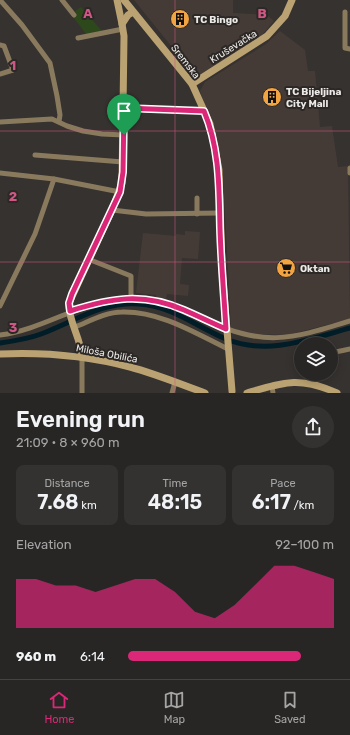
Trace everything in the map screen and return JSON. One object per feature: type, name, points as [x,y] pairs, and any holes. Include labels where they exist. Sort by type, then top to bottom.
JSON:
[{"type":"main road","points":[[82,357],[80,338],[70,312],[69,303],[120,192],[123,162],[124,108],[122,27],[117,0]]},
{"type":"main road","name":"Sremska","points":[[124,0],[192,84],[210,124],[219,170],[226,329],[232,391]]},
{"type":"main road","name":"Kruševačka","points":[[192,84],[267,36],[285,16],[292,0]]},
{"type":"main road","points":[[122,27],[128,15],[133,12]]},
{"type":"main road","name":"Miloša Obilića","points":[[0,354],[82,357],[130,367],[175,382],[195,391],[205,393]]},
{"type":"main road","points":[[247,393],[273,389],[292,382],[310,382],[337,393]]},
{"type":"street","points":[[0,0],[22,25],[50,64],[57,96],[59,121]]},
{"type":"street","points":[[62,0],[74,15]]},
{"type":"street","points":[[345,12],[344,42],[345,48],[350,48]]},
{"type":"street","points":[[78,38],[122,27]]},
{"type":"street","points":[[0,45],[4,46],[13,70],[0,74]]},
{"type":"street","points":[[124,108],[204,111]]},
{"type":"street","points":[[0,122],[42,118],[59,121],[67,126],[83,131],[124,135]]},
{"type":"street","points":[[35,155],[123,162]]},
{"type":"street","points":[[350,168],[350,173]]},
{"type":"street","points":[[0,173],[54,179],[120,192]]},
{"type":"street","points":[[0,306],[33,240],[54,179]]},
{"type":"street","points":[[197,198],[197,214]]},
{"type":"street","points":[[112,210],[146,214],[220,213]]},
{"type":"street","points":[[88,259],[130,276],[131,298]]},
{"type":"street","points":[[0,334],[29,329],[70,312],[104,301],[131,298],[161,302],[226,329],[249,336],[286,338],[350,321]]},
{"type":"street","points":[[75,327],[101,316],[121,312],[137,313],[157,316],[228,347]]},
{"type":"street","points":[[338,352],[350,349]]},
{"type":"street","points":[[82,357],[82,393]]},
{"type":"street","points":[[172,393],[175,382]]},
{"type":"shaded area","points":[[134,0],[233,0],[233,13],[267,15],[274,21],[262,35],[199,75],[189,68]]},
{"type":"shaded area","points":[[280,31],[305,50],[308,71],[315,71],[320,127],[332,126],[338,167],[348,166],[350,319],[287,335],[250,334],[231,328],[223,176],[218,144],[200,91],[205,82],[266,44]]},
{"type":"shaded area","points":[[185,231],[200,232],[198,259],[182,258],[180,284],[189,285],[188,296],[167,294],[166,299],[164,300],[156,298],[156,295],[136,293],[143,233],[176,236],[176,234],[185,235]]},
{"type":"green space","points":[[81,7],[102,31],[86,34],[74,18],[77,15],[75,11]]},
{"type":"waterway","points":[[0,343],[36,336],[88,313],[126,304],[139,304],[162,309],[226,339],[241,344],[257,346],[273,346],[304,341],[350,328]]},
{"type":"place","name":"TC Bingo","points":[[180,19]]},
{"type":"place","name":"TC Bijeljina City Mall","points":[[272,97]]},
{"type":"place","name":"Oktan","points":[[286,268]]},
{"type":"route","points":[[124,108],[204,111],[210,124],[219,170],[220,229],[226,329],[174,306],[148,299],[115,299],[70,311],[69,303],[72,294],[120,192],[123,172],[124,135],[124,108]]}]
